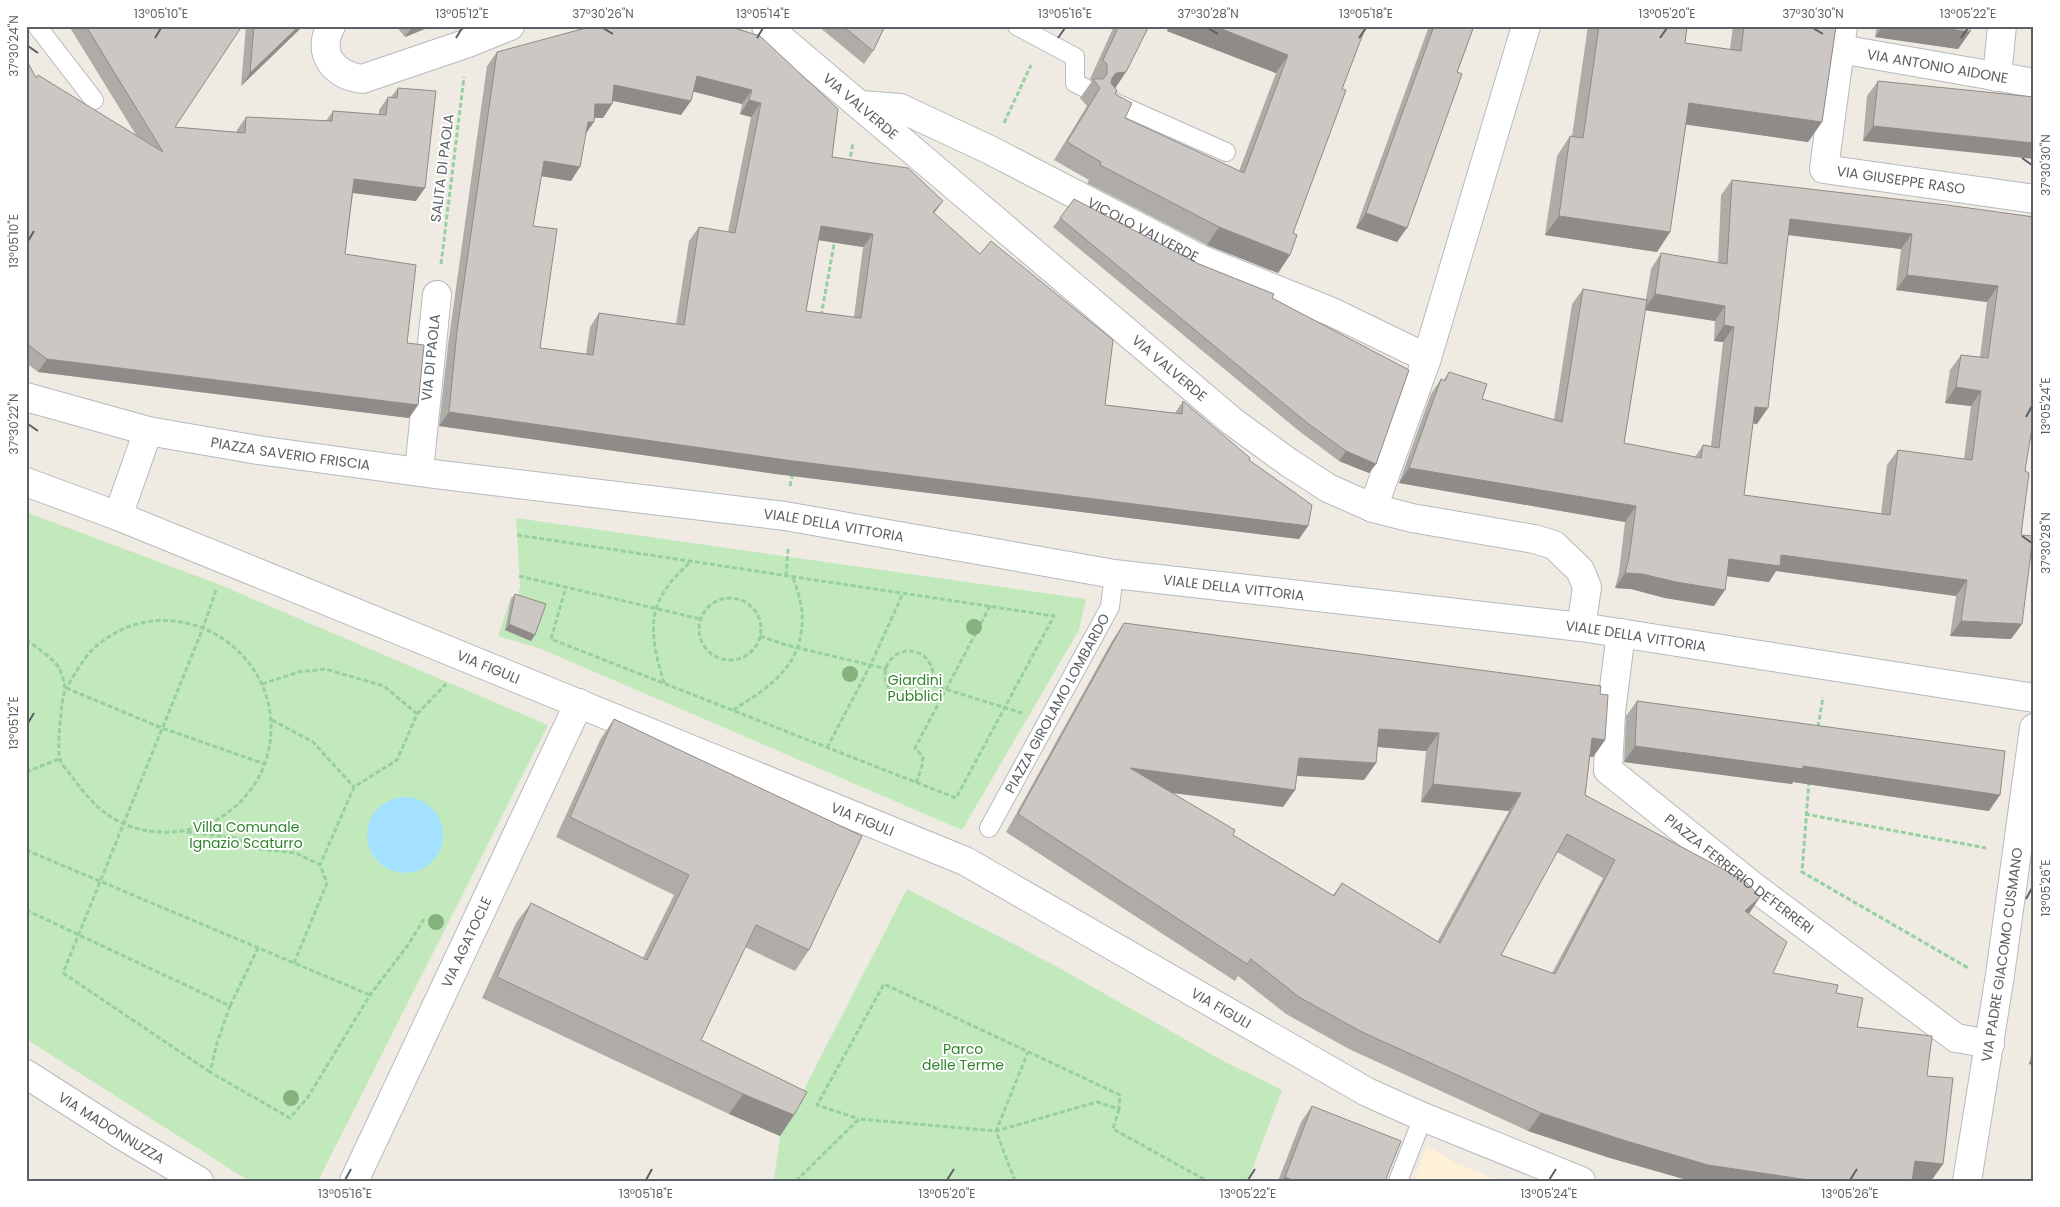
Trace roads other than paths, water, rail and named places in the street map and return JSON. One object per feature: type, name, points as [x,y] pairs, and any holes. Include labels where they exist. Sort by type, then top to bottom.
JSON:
[{"type":"street","points":[[331,26],[326,36],[325,46],[332,66],[341,73],[362,79],[468,43],[510,26]]},
{"type":"street","name":"VIA VALVERDE","points":[[766,26],[1233,422],[1288,462],[1328,488],[1373,508],[1412,518],[1534,539],[1554,545],[1580,570],[1586,587],[1581,627]]},
{"type":"street","points":[[1373,508],[1427,358],[1526,26]]},
{"type":"street","points":[[1997,77],[2002,26]]},
{"type":"street","name":"VIA ANTONIO AIDONE","points":[[1842,38],[1997,77],[2034,83]]},
{"type":"street","name":"VIA GIUSEPPE RASO","points":[[1842,38],[1824,169],[2034,199]]},
{"type":"street","name":"VICOLO VALVERDE","points":[[860,105],[900,108],[1007,159],[1200,259],[1332,312],[1427,358]]},
{"type":"street","name":"VIA DI PAOLA","points":[[426,472],[423,421],[437,295]]},
{"type":"street","name":"PIAZZA SAVERIO FRISCIA","points":[[26,397],[148,431],[258,450],[426,472]]},
{"type":"street","points":[[26,482],[118,516],[148,431]]},
{"type":"street","name":"VIALE DELLA VITTORIA","points":[[426,472],[785,516],[1114,574],[1581,627],[2034,698]]},
{"type":"street","name":"VIA FIGULI","points":[[118,516],[965,861],[1367,1092],[1423,1117],[1581,1181]]},
{"type":"street","name":"PIAZZA FERRERIO DE'FERRERI","points":[[1621,633],[1611,712],[1608,770],[1754,887],[1956,1038],[1990,1044]]},
{"type":"street","name":"VIA AGATOCLE","points":[[354,1181],[579,703]]},
{"type":"street","name":"VIA PADRE GIACOMO CUSMANO","points":[[1967,1181],[1990,1044],[2034,728]]},
{"type":"street","name":"VIA MADONNUZZA","points":[[26,1074],[123,1136],[199,1181]]},
{"type":"lane","points":[[37,26],[94,100]]},
{"type":"lane","points":[[1017,26],[1075,56],[1075,83],[1085,88]]},
{"type":"lane","points":[[1109,100],[1226,152]]},
{"type":"lane","name":"PIAZZA GIROLAMO LOMBARDO","points":[[989,828],[1110,608],[1114,574]]},
{"type":"lane","points":[[1398,1181],[1423,1117]]},
{"type":"water","points":[[405,797],[420,800],[432,808],[440,820],[443,835],[440,850],[432,862],[420,870],[405,873],[390,870],[378,862],[370,850],[367,835],[370,820],[378,808],[390,800]]},
{"type":"park label","name":"Giardini Pubblici","points":[[915,688]]},
{"type":"park label","name":"Villa Comunale Ignazio Scaturro","points":[[246,836]]},
{"type":"park label","name":"Parco delle Terme","points":[[963,1058]]}]
